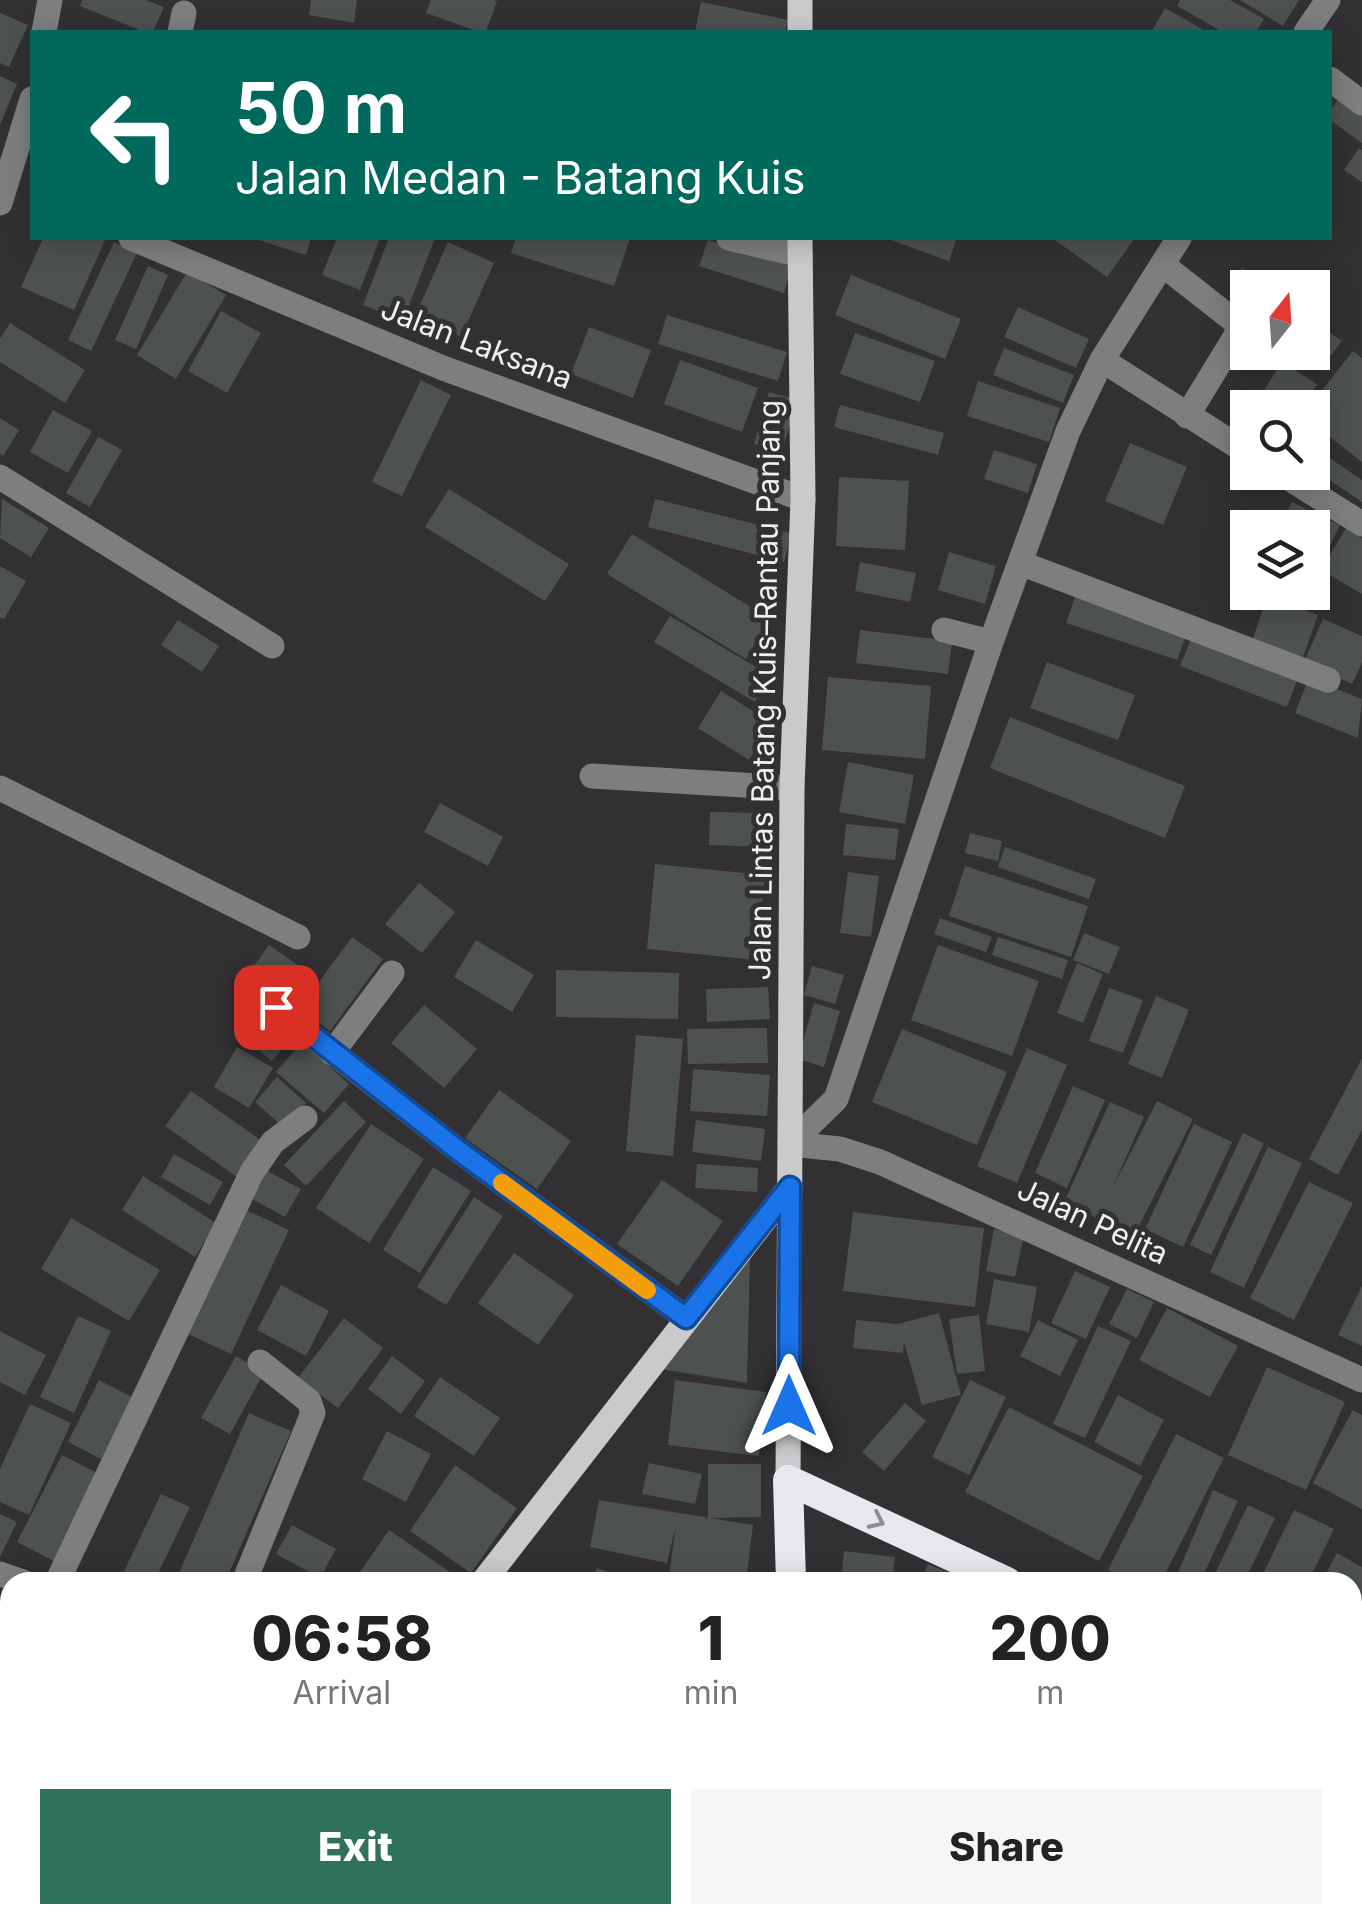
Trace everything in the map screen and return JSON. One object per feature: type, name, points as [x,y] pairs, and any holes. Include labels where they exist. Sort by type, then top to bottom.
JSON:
[{"type":"highway","points":[[791,1572],[788,1480],[986,1572]]},
{"type":"main road","points":[[800,0],[800,30]]},
{"type":"main road","name":"Jalan Lintas Batang Kuis–Rantau Panjang","points":[[788,1480],[792,788],[803,499],[800,246]]},
{"type":"main road","points":[[490,1572],[790,1187]]},
{"type":"street","points":[[44,30],[50,0]]},
{"type":"street","points":[[1307,30],[1328,0]]},
{"type":"street","points":[[1332,80],[1362,102]]},
{"type":"street","points":[[30,106],[3,190],[30,196]]},
{"type":"street","name":"Jalan Laksana","points":[[137,240],[443,368],[803,499]]},
{"type":"street","points":[[747,240],[800,246]]},
{"type":"street","points":[[790,1144],[836,1099],[991,642],[1068,432],[1102,360],[1179,240]]},
{"type":"street","points":[[1162,265],[1237,323],[1237,334],[1187,416]]},
{"type":"street","points":[[1102,360],[1230,441]]},
{"type":"street","points":[[0,476],[272,646]]},
{"type":"street","points":[[1308,490],[1362,524]]},
{"type":"street","points":[[1020,562],[1212,632],[1328,680]]},
{"type":"street","points":[[944,630],[991,642]]},
{"type":"street","points":[[592,776],[792,788]]},
{"type":"street","points":[[0,788],[298,936]]},
{"type":"street","points":[[332,1053],[392,974]]},
{"type":"street","points":[[276,1007],[686,1318]]},
{"type":"street","points":[[61,1572],[252,1172],[273,1142],[305,1118]]},
{"type":"street","name":"Jalan Pelita","points":[[790,1144],[840,1149],[880,1162],[1052,1236],[1362,1380]]},
{"type":"street","points":[[248,1572],[313,1418],[309,1401],[260,1362]]},
{"type":"building","points":[[82,0],[146,0],[164,7],[154,30],[140,30],[80,6]]},
{"type":"building","points":[[311,0],[357,0],[354,23],[309,15]]},
{"type":"building","points":[[431,0],[497,1],[487,30],[474,30],[426,13]]},
{"type":"building","points":[[1180,0],[1230,0],[1264,19],[1257,30],[1219,30],[1177,6]]},
{"type":"building","points":[[1240,0],[1299,0],[1283,26]]},
{"type":"building","points":[[701,2],[788,20],[786,30],[695,30]]},
{"type":"building","points":[[1165,8],[1204,30],[1153,30]]},
{"type":"building","points":[[0,13],[28,25],[9,67],[0,63]]},
{"type":"building","points":[[0,76],[17,84],[0,125]]},
{"type":"building","points":[[1339,98],[1362,115],[1362,143],[1332,121],[1332,108]]},
{"type":"building","points":[[1359,148],[1362,150],[1362,182],[1344,170]]},
{"type":"building","points":[[42,240],[105,240],[74,310],[21,287]]},
{"type":"building","points":[[258,240],[310,240],[306,255]]},
{"type":"building","points":[[336,240],[379,240],[360,290],[322,275]]},
{"type":"building","points":[[388,240],[434,240],[403,321],[363,305]]},
{"type":"building","points":[[515,240],[629,240],[614,286],[511,253]]},
{"type":"building","points":[[708,240],[792,267],[784,293],[699,266]]},
{"type":"building","points":[[891,240],[956,240],[949,261]]},
{"type":"building","points":[[1055,240],[1134,240],[1107,277]]},
{"type":"building","points":[[114,242],[137,253],[91,351],[68,340]]},
{"type":"building","points":[[448,242],[494,263],[461,337],[415,316]]},
{"type":"building","points":[[148,266],[168,275],[136,349],[115,340]]},
{"type":"building","points":[[187,272],[226,295],[176,379],[137,355]]},
{"type":"building","points":[[851,275],[961,319],[945,359],[835,315]]},
{"type":"building","points":[[1018,307],[1089,339],[1076,368],[1004,337]]},
{"type":"building","points":[[221,311],[261,333],[227,393],[188,371]]},
{"type":"building","points":[[667,315],[787,352],[778,381],[658,344]]},
{"type":"building","points":[[10,323],[85,370],[65,403],[0,362],[0,339]]},
{"type":"building","points":[[589,327],[651,350],[633,398],[571,374]]},
{"type":"building","points":[[855,333],[935,361],[920,402],[840,374]]},
{"type":"building","points":[[1330,333],[1342,341],[1330,357]]},
{"type":"building","points":[[1004,348],[1074,375],[1063,403],[993,375]]},
{"type":"building","points":[[1353,351],[1362,358],[1362,462],[1330,437],[1330,390],[1322,390]]},
{"type":"building","points":[[680,360],[758,388],[742,432],[664,404]]},
{"type":"building","points":[[1277,370],[1295,370],[1317,384],[1314,390],[1264,390]]},
{"type":"building","points":[[421,380],[451,395],[402,496],[372,482]]},
{"type":"building","points":[[978,381],[1060,408],[1049,442],[967,416]]},
{"type":"building","points":[[769,392],[797,400],[782,452],[754,444]]},
{"type":"building","points":[[840,405],[944,433],[938,455],[834,427]]},
{"type":"building","points":[[53,410],[92,431],[68,473],[30,452]]},
{"type":"building","points":[[0,418],[19,430],[3,456],[0,454]]},
{"type":"building","points":[[98,437],[122,450],[90,507],[66,493]]},
{"type":"building","points":[[1130,443],[1187,467],[1163,525],[1105,501]]},
{"type":"building","points":[[994,450],[1037,464],[1028,493],[984,479]]},
{"type":"building","points":[[1330,458],[1362,480],[1362,502],[1330,480]]},
{"type":"building","points":[[839,477],[909,481],[905,550],[836,546]]},
{"type":"building","points":[[449,489],[569,564],[545,601],[425,527]]},
{"type":"building","points":[[2,499],[49,528],[31,557],[0,538]]},
{"type":"building","points":[[655,499],[791,533],[784,562],[648,527]]},
{"type":"building","points":[[1292,502],[1309,510],[1288,510]]},
{"type":"building","points":[[1330,520],[1340,525],[1330,546]]},
{"type":"building","points":[[1346,528],[1362,538],[1362,594],[1330,575],[1330,555]]},
{"type":"building","points":[[632,534],[770,619],[746,659],[607,574]]},
{"type":"building","points":[[949,552],[996,566],[985,604],[938,590]]},
{"type":"building","points":[[860,562],[916,573],[910,602],[855,591]]},
{"type":"building","points":[[0,566],[26,581],[4,619],[0,617]]},
{"type":"building","points":[[1076,594],[1187,632],[1177,660],[1066,623]]},
{"type":"building","points":[[1263,610],[1304,610],[1318,615],[1303,657],[1252,641]]},
{"type":"building","points":[[670,616],[771,676],[755,702],[654,642]]},
{"type":"building","points":[[1323,619],[1362,636],[1362,663],[1352,684],[1304,662]]},
{"type":"building","points":[[178,620],[219,646],[202,672],[161,645]]},
{"type":"building","points":[[860,630],[952,641],[948,674],[856,663]]},
{"type":"building","points":[[1193,634],[1299,675],[1287,707],[1180,666]]},
{"type":"building","points":[[1047,662],[1135,695],[1118,740],[1030,708]]},
{"type":"building","points":[[828,677],[931,686],[925,759],[822,750]]},
{"type":"building","points":[[1309,678],[1362,699],[1358,738],[1295,713]]},
{"type":"building","points":[[721,691],[772,723],[749,760],[698,728]]},
{"type":"building","points":[[1010,717],[1185,786],[1165,838],[990,768]]},
{"type":"building","points":[[848,762],[914,775],[905,824],[839,812]]},
{"type":"building","points":[[440,803],[503,837],[488,866],[424,832]]},
{"type":"building","points":[[710,812],[766,813],[766,847],[709,845]]},
{"type":"building","points":[[846,824],[899,829],[895,860],[843,855]]},
{"type":"building","points":[[970,833],[1002,841],[998,861],[965,853]]},
{"type":"building","points":[[1005,847],[1096,879],[1089,899],[998,867]]},
{"type":"building","points":[[655,864],[765,875],[756,960],[647,949]]},
{"type":"building","points":[[965,866],[1088,906],[1071,957],[949,916]]},
{"type":"building","points":[[848,872],[879,876],[871,937],[840,933]]},
{"type":"building","points":[[419,883],[455,912],[422,953],[385,924]]},
{"type":"building","points":[[940,918],[992,937],[986,952],[934,934]]},
{"type":"building","points":[[1084,933],[1120,947],[1109,974],[1073,960]]},
{"type":"building","points":[[352,937],[383,959],[330,1031],[299,1009]]},
{"type":"building","points":[[998,937],[1068,960],[1062,979],[992,955]]},
{"type":"building","points":[[476,940],[534,975],[512,1012],[454,977]]},
{"type":"building","points":[[269,945],[298,965],[271,1005],[241,984]]},
{"type":"building","points":[[938,945],[1039,981],[1012,1056],[911,1020]]},
{"type":"building","points":[[1077,963],[1103,974],[1083,1023],[1057,1013]]},
{"type":"building","points":[[812,966],[844,975],[835,1004],[804,995]]},
{"type":"building","points":[[556,970],[679,973],[678,1019],[556,1017]]},
{"type":"building","points":[[768,987],[770,1019],[707,1022],[706,989]]},
{"type":"building","points":[[1109,988],[1143,1000],[1123,1053],[1089,1041]]},
{"type":"building","points":[[1156,996],[1189,1010],[1162,1078],[1128,1064]]},
{"type":"building","points":[[814,1003],[840,1011],[824,1067],[798,1059]]},
{"type":"building","points":[[424,1005],[477,1049],[444,1088],[391,1043]]},
{"type":"building","points":[[250,1009],[289,1041],[272,1061],[233,1029]]},
{"type":"building","points":[[767,1028],[768,1063],[688,1064],[687,1029]]},
{"type":"building","points":[[902,1029],[1007,1072],[977,1145],[872,1102]]},
{"type":"building","points":[[636,1035],[683,1039],[673,1156],[626,1151]]},
{"type":"building","points":[[302,1042],[349,1084],[324,1113],[276,1072]]},
{"type":"building","points":[[237,1047],[273,1068],[249,1108],[214,1087]]},
{"type":"building","points":[[1027,1048],[1067,1065],[1017,1183],[977,1166]]},
{"type":"building","points":[[1362,1058],[1362,1130],[1338,1175],[1309,1159]]},
{"type":"building","points":[[693,1069],[770,1075],[767,1116],[690,1111]]},
{"type":"building","points":[[277,1077],[306,1103],[284,1128],[255,1102]]},
{"type":"building","points":[[1073,1086],[1105,1100],[1067,1188],[1035,1173]]},
{"type":"building","points":[[499,1090],[571,1141],[537,1189],[465,1138]]},
{"type":"building","points":[[191,1091],[262,1141],[237,1177],[165,1126]]},
{"type":"building","points":[[344,1101],[366,1122],[306,1186],[284,1165]]},
{"type":"building","points":[[1157,1101],[1193,1119],[1134,1236],[1064,1202],[1110,1102],[1144,1117],[1112,1189]]},
{"type":"building","points":[[696,1120],[765,1129],[761,1161],[692,1152]]},
{"type":"building","points":[[371,1124],[424,1159],[369,1243],[316,1208]]},
{"type":"building","points":[[1194,1124],[1232,1142],[1183,1247],[1145,1229]]},
{"type":"building","points":[[1243,1133],[1264,1143],[1211,1255],[1190,1245]]},
{"type":"building","points":[[1268,1147],[1302,1163],[1244,1288],[1210,1272]]},
{"type":"building","points":[[174,1154],[223,1182],[210,1205],[161,1177]]},
{"type":"building","points":[[697,1164],[758,1168],[757,1192],[695,1188]]},
{"type":"building","points":[[433,1167],[471,1191],[420,1273],[383,1250]]},
{"type":"building","points":[[267,1171],[301,1189],[285,1217],[252,1199]]},
{"type":"building","points":[[143,1176],[216,1223],[195,1257],[122,1210]]},
{"type":"building","points":[[662,1180],[723,1221],[678,1286],[617,1244]]},
{"type":"building","points":[[1309,1182],[1353,1203],[1294,1320],[1250,1298]]},
{"type":"building","points":[[474,1197],[503,1216],[446,1305],[417,1287]]},
{"type":"building","points":[[244,1209],[289,1230],[231,1354],[186,1333]]},
{"type":"building","points":[[853,1212],[984,1228],[975,1307],[843,1291]]},
{"type":"building","points":[[71,1218],[160,1270],[129,1321],[41,1269]]},
{"type":"building","points":[[994,1229],[1024,1235],[1015,1277],[986,1271]]},
{"type":"building","points":[[514,1253],[574,1295],[538,1345],[478,1303]]},
{"type":"building","points":[[750,1257],[747,1383],[661,1369]]},
{"type":"building","points":[[1075,1271],[1110,1287],[1086,1339],[1051,1323]]},
{"type":"building","points":[[994,1279],[1037,1287],[1029,1332],[986,1324]]},
{"type":"building","points":[[281,1285],[329,1311],[306,1356],[257,1330]]},
{"type":"building","points":[[1362,1286],[1362,1346],[1338,1335]]},
{"type":"building","points":[[1127,1289],[1154,1302],[1137,1338],[1109,1324]]},
{"type":"building","points":[[1167,1308],[1238,1346],[1210,1397],[1139,1360]]},
{"type":"building","points":[[939,1313],[961,1395],[922,1405],[904,1342],[903,1353],[853,1348],[856,1320],[898,1324]]},
{"type":"building","points":[[979,1315],[985,1371],[957,1374],[949,1319]]},
{"type":"building","points":[[78,1316],[111,1331],[74,1413],[40,1397]]},
{"type":"building","points":[[344,1318],[383,1348],[338,1408],[298,1378]]},
{"type":"building","points":[[1038,1320],[1078,1340],[1060,1376],[1020,1356]]},
{"type":"building","points":[[1098,1326],[1131,1341],[1085,1438],[1053,1424]]},
{"type":"building","points":[[0,1331],[46,1355],[25,1395],[0,1382]]},
{"type":"building","points":[[236,1356],[264,1373],[230,1434],[201,1418]]},
{"type":"building","points":[[392,1356],[425,1381],[401,1414],[368,1389]]},
{"type":"building","points":[[1267,1367],[1345,1402],[1306,1490],[1228,1455]]},
{"type":"building","points":[[440,1377],[500,1418],[474,1456],[414,1416]]},
{"type":"building","points":[[99,1380],[136,1399],[105,1461],[68,1442]]},
{"type":"building","points":[[675,1380],[766,1392],[759,1456],[668,1445]]},
{"type":"building","points":[[970,1380],[1006,1397],[969,1475],[932,1457]]},
{"type":"building","points":[[1118,1395],[1164,1420],[1140,1466],[1094,1442]]},
{"type":"building","points":[[905,1403],[926,1421],[884,1471],[862,1452]]},
{"type":"building","points":[[30,1404],[71,1423],[29,1515],[0,1502],[0,1469]]},
{"type":"building","points":[[1009,1407],[1143,1476],[1099,1561],[965,1492]]},
{"type":"building","points":[[1353,1410],[1362,1415],[1362,1509],[1313,1483]]},
{"type":"building","points":[[249,1413],[291,1431],[229,1572],[179,1572]]},
{"type":"building","points":[[387,1431],[431,1454],[406,1502],[362,1479]]},
{"type":"building","points":[[1176,1434],[1224,1458],[1166,1572],[1108,1570]]},
{"type":"building","points":[[62,1455],[101,1475],[56,1562],[17,1542]]},
{"type":"building","points":[[649,1463],[702,1474],[695,1504],[642,1494]]},
{"type":"building","points":[[708,1464],[761,1464],[761,1517],[708,1518]]},
{"type":"building","points":[[455,1465],[517,1508],[472,1572],[410,1531]]},
{"type":"building","points":[[1213,1490],[1238,1501],[1205,1572],[1178,1572]]},
{"type":"building","points":[[161,1494],[190,1507],[159,1572],[124,1572]]},
{"type":"building","points":[[599,1500],[753,1525],[747,1572],[670,1572],[676,1525],[667,1563],[590,1547]]},
{"type":"building","points":[[1248,1505],[1275,1518],[1249,1572],[1216,1572]]},
{"type":"building","points":[[1294,1510],[1334,1529],[1313,1572],[1264,1572]]},
{"type":"building","points":[[0,1514],[17,1522],[0,1557]]},
{"type":"building","points":[[292,1525],[336,1549],[323,1572],[309,1572],[276,1554]]},
{"type":"building","points":[[389,1530],[450,1572],[360,1572]]},
{"type":"building","points":[[844,1551],[895,1557],[893,1572],[842,1572]]},
{"type":"building","points":[[1337,1553],[1362,1567],[1362,1572],[1327,1572]]},
{"type":"building","points":[[928,1564],[947,1572],[924,1572]]},
{"type":"slow traffic","points":[[502,1183],[647,1290]]},
{"type":"route","points":[[276,1007],[459,1151],[686,1318],[790,1187],[789,1406]]}]
